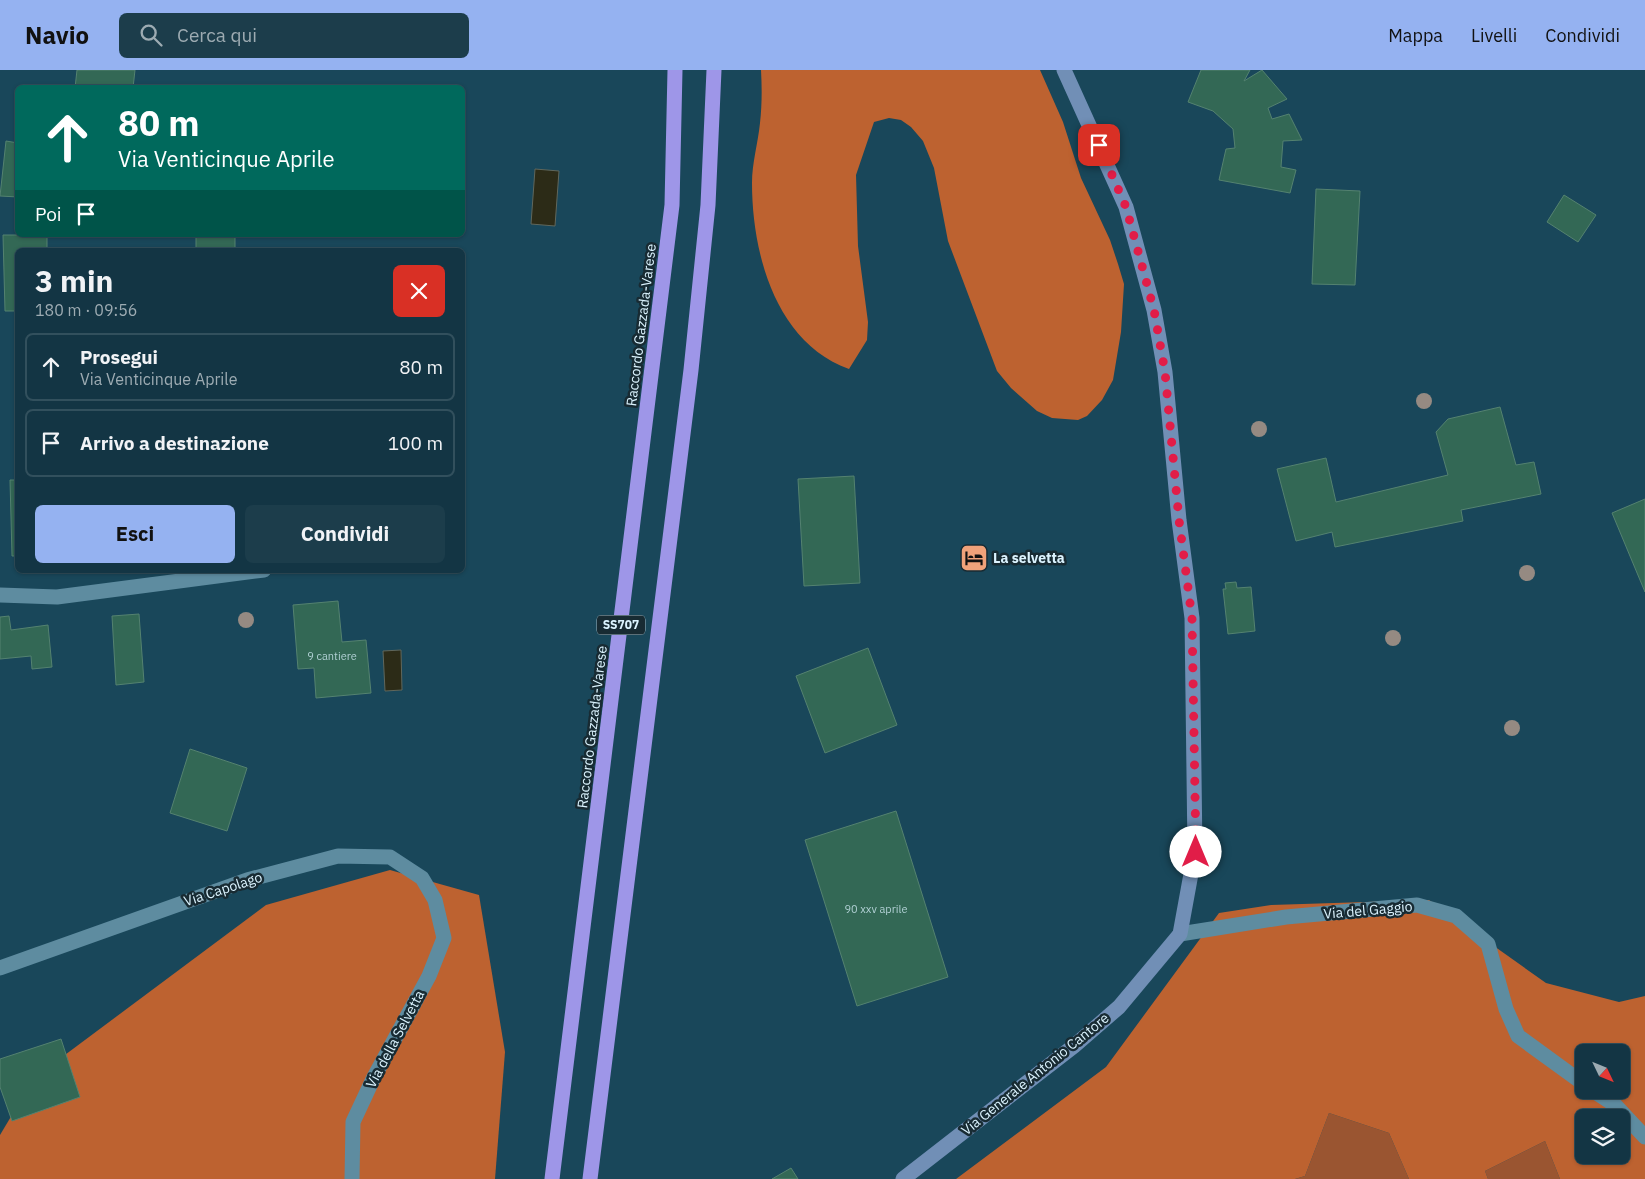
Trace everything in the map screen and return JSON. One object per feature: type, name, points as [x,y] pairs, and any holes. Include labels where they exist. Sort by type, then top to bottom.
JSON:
[{"type":"highway","name":"Raccordo Gazzada-Varese","points":[[552,1179],[671,214],[675,70]]},
{"type":"highway","name":"SS707","points":[[590,1179],[692,360],[708,205],[714,70]]},
{"type":"main road","name":"Via Generale Antonio Cantore","points":[[903,1179],[1074,1046],[1119,1007],[1180,934],[1196,852],[1192,618],[1179,520],[1165,372],[1154,310],[1126,207],[1064,70]]},
{"type":"street","points":[[0,595],[56,598],[242,573]]},
{"type":"street","name":"Via Capolago","points":[[0,968],[247,880],[338,856],[390,857],[422,878],[436,900]]},
{"type":"street","name":"Via della Selvetta","points":[[352,1179],[353,1122],[374,1077],[429,976],[444,938],[436,900]]},
{"type":"street","name":"Via del Gaggio","points":[[1180,934],[1286,916],[1417,905],[1456,916],[1488,944],[1506,1009],[1518,1036],[1575,1077]]},
{"type":"street","points":[[1605,1099],[1615,1106],[1645,1137]]},
{"type":"shaded area","points":[[761,70],[1040,70],[1063,122],[1081,178],[1110,240],[1124,284],[1121,332],[1113,380],[1102,400],[1087,416],[1078,420],[1052,418],[1037,411],[1011,388],[997,371],[948,241],[934,168],[923,141],[911,127],[901,120],[889,118],[874,122],[856,175],[858,246],[868,322],[867,340],[849,369],[824,356],[803,339],[786,317],[773,293],[763,266],[757,238],[752,183],[761,116]]},
{"type":"shaded area","points":[[535,169],[559,171],[555,226],[531,224]]},
{"type":"shaded area","points":[[401,650],[402,690],[385,691],[383,651]]},
{"type":"shaded area","points":[[390,870],[479,895],[505,1052],[495,1179],[0,1179],[0,1135],[34,1078],[266,905]]},
{"type":"shaded area","points":[[1429,900],[1546,983],[1619,1002],[1645,996],[1645,1179],[1560,1179],[1545,1141],[1485,1171],[1488,1179],[1409,1179],[1389,1133],[1329,1113],[1305,1176],[1295,1179],[956,1179],[1106,1067],[1219,913],[1271,905]]},
{"type":"shaded area","points":[[1329,1113],[1389,1133],[1409,1179],[1295,1179],[1305,1176]]},
{"type":"shaded area","points":[[1545,1141],[1560,1179],[1488,1179],[1485,1171]]},
{"type":"building","points":[[77,70],[135,70],[133,85],[75,85]]},
{"type":"building","points":[[1201,70],[1250,70],[1244,81],[1262,70],[1287,99],[1268,108],[1272,119],[1289,114],[1302,140],[1283,141],[1281,167],[1296,170],[1290,193],[1219,180],[1226,149],[1235,148],[1233,129],[1213,111],[1188,102]]},
{"type":"building","points":[[6,141],[15,142],[15,197],[0,196]]},
{"type":"building","points":[[1316,189],[1360,191],[1355,285],[1312,284]]},
{"type":"building","points":[[1564,195],[1596,215],[1578,242],[1547,222]]},
{"type":"building","points":[[3,235],[47,237],[47,248],[15,248],[15,311],[5,311]]},
{"type":"building","points":[[196,237],[235,237],[235,248],[196,248]]},
{"type":"building","points":[[1500,407],[1516,465],[1534,462],[1541,494],[1461,510],[1463,521],[1335,547],[1332,532],[1296,541],[1277,469],[1326,458],[1336,502],[1448,475],[1436,432],[1448,419]]},
{"type":"building","points":[[854,476],[860,583],[804,586],[798,479]]},
{"type":"building","points":[[10,480],[15,480],[15,556],[12,556]]},
{"type":"building","points":[[1645,499],[1645,592],[1612,513]]},
{"type":"building","points":[[1236,582],[1237,588],[1251,587],[1255,631],[1228,634],[1223,589],[1226,589],[1225,583]]},
{"type":"building","points":[[338,601],[342,642],[366,640],[371,693],[316,698],[314,668],[298,669],[293,605]]},
{"type":"building","points":[[139,614],[144,682],[116,685],[112,616]]},
{"type":"building","points":[[9,616],[11,630],[48,625],[52,667],[32,669],[31,656],[0,659],[0,617]]},
{"type":"building","points":[[868,648],[897,725],[825,753],[796,676]]},
{"type":"building","points":[[190,749],[247,768],[227,831],[170,813]]},
{"type":"building","points":[[896,811],[948,977],[857,1006],[805,840]]},
{"type":"building","points":[[61,1039],[80,1097],[12,1121],[0,1087],[0,1059]]},
{"type":"building","points":[[791,1168],[798,1179],[772,1179]]},
{"type":"place","name":"La selvetta","points":[[974,558]]},
{"type":"route","points":[[1099,145],[1126,207],[1154,310],[1165,372],[1179,520],[1192,618],[1196,852]]}]
